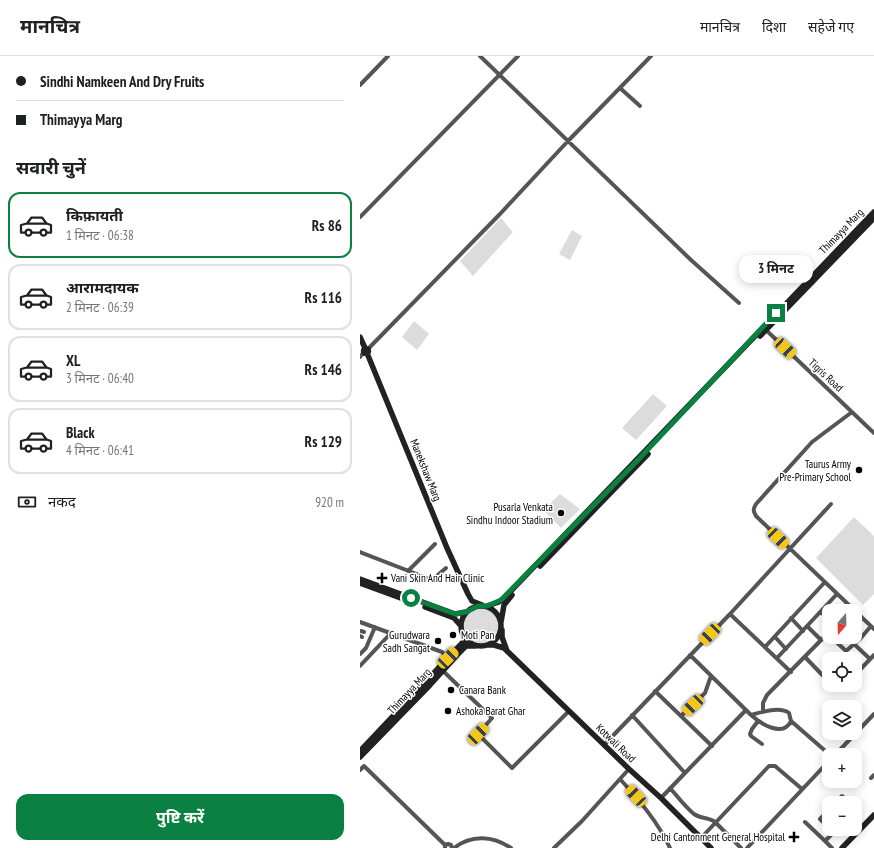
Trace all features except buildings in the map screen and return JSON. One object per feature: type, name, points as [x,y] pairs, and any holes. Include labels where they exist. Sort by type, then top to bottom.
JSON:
[{"type":"street","points":[[360,85],[388,56]]},
{"type":"street","points":[[480,56],[691,260],[739,303]]},
{"type":"street","points":[[360,217],[518,56]]},
{"type":"street","points":[[365,352],[651,56]]},
{"type":"street","points":[[620,88],[640,106]]},
{"type":"street","name":"Thimayya Marg","points":[[502,624],[504,605],[509,599],[637,463],[686,407],[874,212]]},
{"type":"street","name":"Thimayya Marg","points":[[484,606],[499,602],[506,596],[874,218]]},
{"type":"street","name":"Tigris Road","points":[[766,330],[874,433]]},
{"type":"street","name":"Manekshaw Marg","points":[[360,337],[447,548],[468,594],[472,601],[484,606]]},
{"type":"street","points":[[846,604],[838,594],[756,516],[754,508],[812,442],[852,412]]},
{"type":"street","points":[[604,745],[730,614],[831,504]]},
{"type":"street","points":[[408,571],[435,544]]},
{"type":"street","points":[[360,552],[432,580],[446,568]]},
{"type":"street","points":[[360,579],[454,616],[461,626]]},
{"type":"street","points":[[765,647],[825,582]]},
{"type":"street","points":[[360,583],[454,616],[478,606],[484,606],[496,612],[502,624],[502,637],[507,651]]},
{"type":"street","name":"Manekshaw Marg","points":[[468,594],[468,610]]},
{"type":"street","points":[[777,658],[838,594]]},
{"type":"street","points":[[468,610],[461,621],[463,635],[466,639],[476,646],[499,646],[507,651]]},
{"type":"street","points":[[730,614],[791,672]]},
{"type":"street","points":[[791,618],[803,631]]},
{"type":"street","points":[[862,619],[872,627]]},
{"type":"street","points":[[862,638],[872,627],[874,621]]},
{"type":"street","points":[[360,622],[442,652],[448,658]]},
{"type":"street","points":[[487,645],[498,638],[501,632],[502,624]]},
{"type":"street","points":[[763,712],[763,703],[767,695],[821,640],[807,626]]},
{"type":"street","points":[[360,654],[366,648],[375,627]]},
{"type":"street","points":[[360,666],[391,633]]},
{"type":"street","points":[[775,637],[786,649]]},
{"type":"street","name":"Thimayya Marg","points":[[360,751],[466,639]]},
{"type":"street","points":[[839,644],[845,650],[854,644],[870,659]]},
{"type":"street","name":"Thimayya Marg","points":[[360,757],[466,646],[476,646]]},
{"type":"street","name":"Kotwali Road","points":[[507,651],[661,798],[711,848]]},
{"type":"street","points":[[690,655],[758,721],[773,729],[785,728],[791,721]]},
{"type":"street","points":[[862,668],[874,655]]},
{"type":"street","points":[[805,657],[822,675]]},
{"type":"street","points":[[442,670],[492,718],[478,734],[512,768],[569,711]]},
{"type":"street","points":[[681,716],[705,693],[711,676]]},
{"type":"street","points":[[655,691],[712,746]]},
{"type":"street","points":[[661,798],[746,710]]},
{"type":"street","points":[[751,715],[778,710],[787,711],[791,721],[822,748]]},
{"type":"street","points":[[842,748],[874,714]]},
{"type":"street","points":[[632,715],[685,773]]},
{"type":"street","points":[[758,721],[750,734],[762,744]]},
{"type":"street","points":[[360,770],[364,766],[445,847],[449,844],[454,848],[461,842],[469,839],[496,839],[511,848]]},
{"type":"street","points":[[701,838],[769,766],[775,766],[802,789]]},
{"type":"street","points":[[746,848],[822,768]]},
{"type":"street","points":[[554,848],[582,821],[630,769]]},
{"type":"street","points":[[620,779],[636,796],[652,817],[670,848]]},
{"type":"street","points":[[670,788],[695,814],[703,818],[711,818],[716,822],[740,848]]},
{"type":"street","points":[[842,848],[874,815]]},
{"type":"street","points":[[805,822],[832,848]]},
{"type":"street","points":[[825,841],[828,836]]},
{"type":"shaded area","points":[[501,218],[513,232],[473,276],[460,261]]},
{"type":"shaded area","points":[[572,230],[582,236],[570,260],[559,254]]},
{"type":"shaded area","points":[[414,321],[429,334],[417,350],[402,337]]},
{"type":"shaded area","points":[[653,394],[667,406],[636,440],[622,428]]},
{"type":"shaded area","name":"Pusarla Venkata Sindhu Indoor Stadium","points":[[560,494],[580,509],[561,528],[543,510]]},
{"type":"shaded area","points":[[854,517],[874,536],[874,594],[863,605],[816,558]]},
{"type":"shaded area","points":[[481,608],[491,611],[496,616],[499,626],[496,636],[491,641],[481,644],[471,641],[466,636],[463,626],[466,616],[471,611]]},
{"type":"place","name":"Taurus Army Pre-Primary School","points":[[859,470]]},
{"type":"place","name":"Pusarla Venkata Sindhu Indoor Stadium","points":[[561,513]]},
{"type":"place","name":"Vani Skin And Hair Clinic","points":[[382,578]]},
{"type":"place","name":"Moti Pan","points":[[453,635]]},
{"type":"place","name":"Gurudwara Sadh Sangat","points":[[438,641]]},
{"type":"place","name":"Canara Bank","points":[[451,690]]},
{"type":"place","name":"Ashoka Barat Ghar","points":[[448,711]]},
{"type":"place","name":"Delhi Cantonment General Hospital","points":[[794,837]]},
{"type":"route","points":[[411,598],[455,614],[466,612],[473,607],[482,605],[487,606],[499,602],[636,462],[686,407],[776,313]]}]
